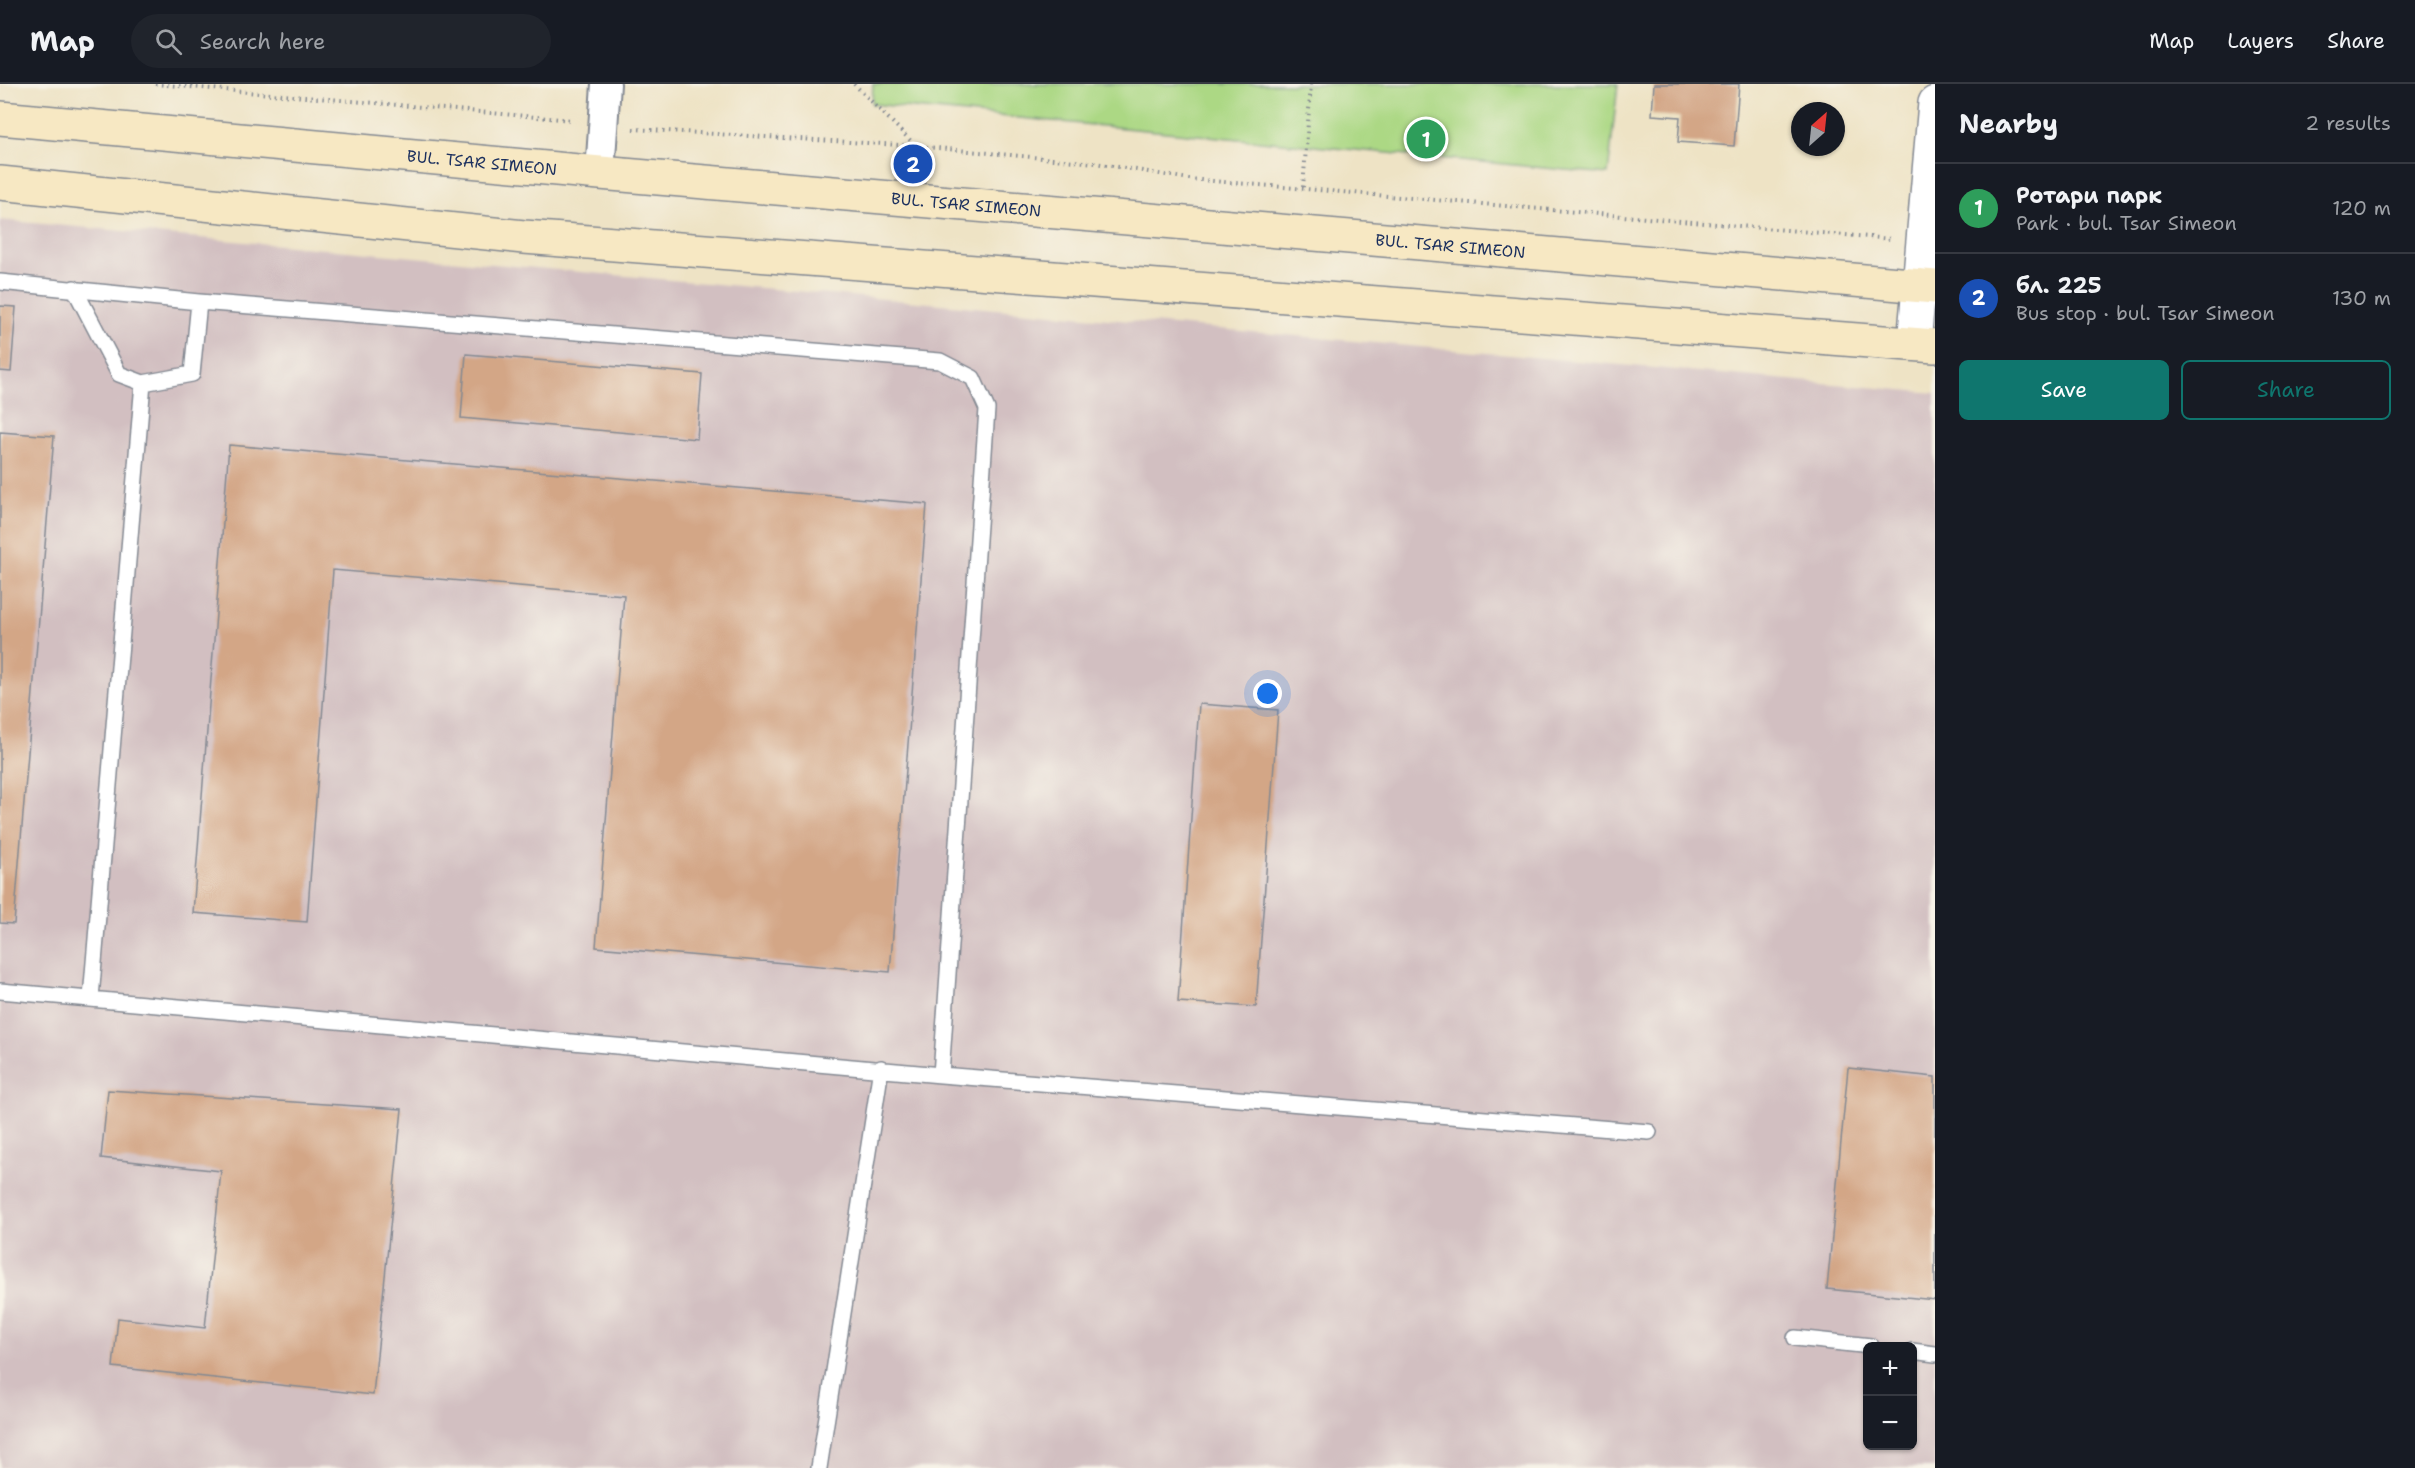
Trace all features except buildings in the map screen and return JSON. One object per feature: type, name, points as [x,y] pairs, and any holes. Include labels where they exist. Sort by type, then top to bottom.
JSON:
[{"type":"main road","name":"BUL. TSAR SIMEON","points":[[0,118],[600,173],[1927,286]]},
{"type":"main road","points":[[0,183],[524,237],[1925,345]]},
{"type":"street","points":[[600,173],[606,84]]},
{"type":"street","points":[[1925,345],[1935,103]]},
{"type":"lane","points":[[0,282],[199,302],[940,361],[973,378],[987,409],[941,1075]]},
{"type":"lane","points":[[74,288],[118,374],[143,383],[192,374],[199,302]]},
{"type":"lane","points":[[91,998],[143,383]]},
{"type":"lane","points":[[0,991],[941,1075],[1649,1132]]},
{"type":"lane","points":[[819,1468],[881,1068]]},
{"type":"lane","points":[[1795,1338],[1863,1346]]},
{"type":"lane","points":[[1917,1352],[1935,1354]]},
{"type":"path","points":[[155,84],[564,119]]},
{"type":"path","points":[[854,84],[916,146]]},
{"type":"path","points":[[1303,187],[1311,84]]},
{"type":"path","points":[[639,130],[916,146],[1095,163],[1189,179],[1879,238]]},
{"type":"shaded area","points":[[0,220],[1935,393],[1935,1468],[0,1468]]},
{"type":"green space","points":[[873,84],[1618,84],[1608,174],[872,104]]},
{"type":"place","name":"Ротари парк","points":[[1426,139]]},
{"type":"place","name":"бл. 225","points":[[913,164]]}]
